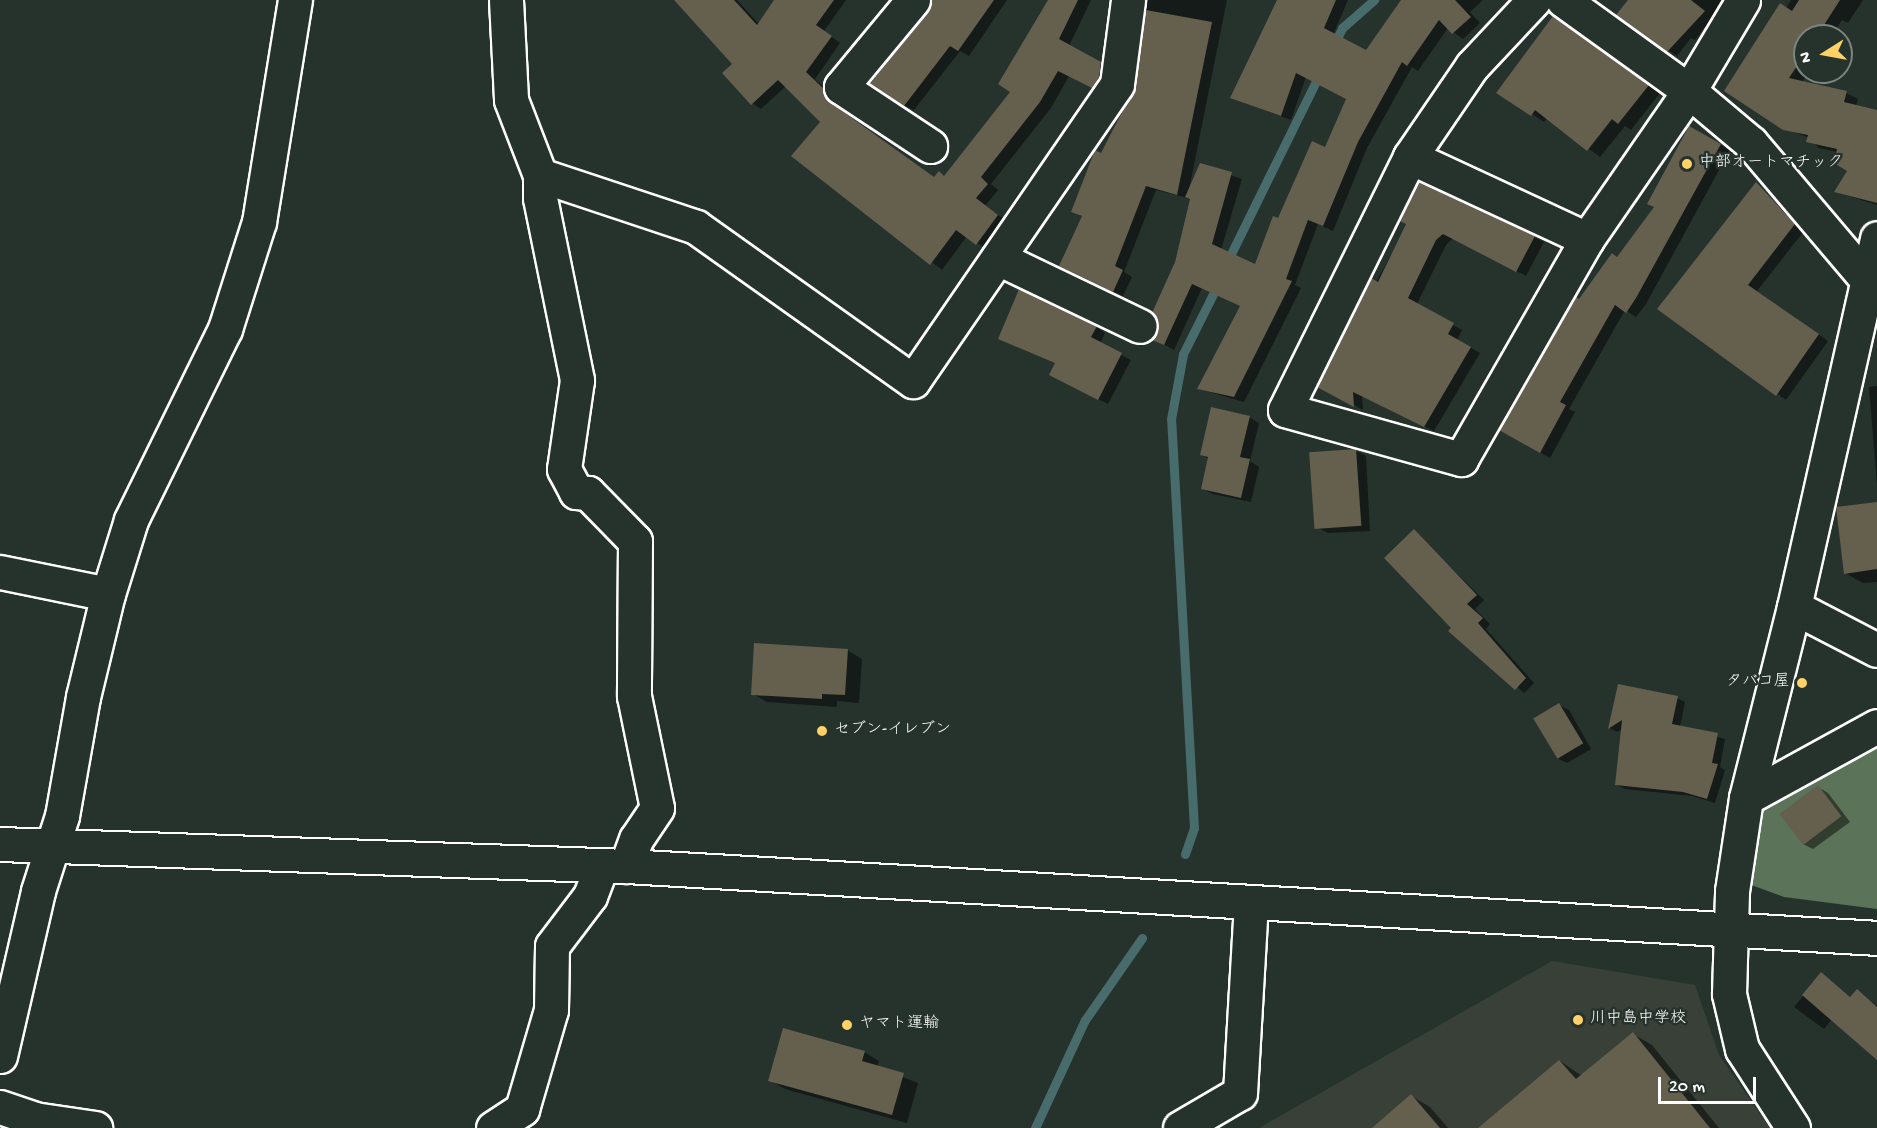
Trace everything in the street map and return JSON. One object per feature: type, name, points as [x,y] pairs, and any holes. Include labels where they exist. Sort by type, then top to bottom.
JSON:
[{"type":"street","points":[[0,1056],[38,891],[54,846],[83,697],[108,594],[131,520],[225,329],[259,222],[295,0]]},
{"type":"street","points":[[493,1128],[522,1109],[550,1010],[552,946],[636,839],[657,808],[634,696],[635,541],[588,493],[576,492],[564,470],[577,380],[540,198],[540,175],[511,100],[506,0]]},
{"type":"street","points":[[913,0],[841,87],[930,146]]},
{"type":"street","points":[[540,175],[696,227],[913,381],[1117,84],[1128,0]]},
{"type":"street","points":[[1534,0],[1473,66],[1410,157],[1285,410],[1461,459],[1587,239],[1689,91],[1743,0]]},
{"type":"street","points":[[1563,0],[1689,91],[1751,143],[1868,281]]},
{"type":"street","points":[[1410,157],[1587,239]]},
{"type":"street","points":[[1793,1128],[1742,1048],[1729,994],[1730,928],[1746,798],[1794,607],[1877,238]]},
{"type":"street","points":[[998,258],[1140,326]]},
{"type":"street","points":[[0,572],[108,594]]},
{"type":"street","points":[[1794,607],[1877,650]]},
{"type":"street","points":[[1746,798],[1877,726]]},
{"type":"street","points":[[0,844],[614,866],[1877,938]]},
{"type":"street","points":[[1180,1128],[1240,1093],[1251,902]]},
{"type":"street","points":[[0,1107],[34,1119],[95,1128]]},
{"type":"shaded area","name":"川中島中学校","points":[[1552,961],[1695,985],[1719,1055],[1770,1128],[1259,1128]]},
{"type":"green space","points":[[1877,738],[1877,909],[1784,897],[1743,882],[1746,798]]},
{"type":"building","points":[[674,0],[734,0],[757,25],[774,0],[834,0],[816,25],[832,36],[806,72],[823,88],[831,103],[934,177],[939,171],[944,176],[1010,92],[998,84],[1048,0],[1078,0],[1059,39],[1101,62],[1099,77],[1092,88],[1058,71],[1040,102],[981,177],[988,184],[976,198],[998,215],[976,245],[956,230],[930,265],[791,156],[820,122],[778,80],[751,105],[722,73],[732,64]]},
{"type":"building","points":[[931,0],[994,0],[958,51],[950,46],[904,106],[870,84],[927,12]]},
{"type":"building","points":[[1277,0],[1336,0],[1324,28],[1366,50],[1401,0],[1455,0],[1471,17],[1452,34],[1439,20],[1407,66],[1402,62],[1358,142],[1323,226],[1308,220],[1286,279],[1292,281],[1234,397],[1197,389],[1240,306],[1192,284],[1164,345],[1152,340],[1159,325],[1152,313],[1175,262],[1190,199],[1185,197],[1200,163],[1232,172],[1212,244],[1255,264],[1273,216],[1278,218],[1312,141],[1325,147],[1346,99],[1296,73],[1281,116],[1230,98]]},
{"type":"building","points":[[1628,0],[1691,0],[1705,11],[1667,52],[1616,15]]},
{"type":"building","points":[[1799,0],[1840,0],[1825,24],[1793,24],[1793,72],[1789,78],[1793,79],[1793,84],[1816,84],[1847,91],[1844,102],[1877,110],[1877,203],[1834,192],[1847,171],[1834,163],[1837,149],[1806,142],[1808,135],[1783,130],[1724,91],[1780,3],[1792,11]]},
{"type":"building","points":[[1146,10],[1212,22],[1177,195],[1146,186],[1115,266],[1123,270],[1113,292],[1059,266],[1082,216],[1071,212],[1095,150],[1101,153],[1135,87]]},
{"type":"building","points":[[1553,16],[1649,85],[1618,124],[1612,119],[1587,151],[1535,110],[1531,116],[1496,93]]},
{"type":"building","points":[[1689,126],[1721,144],[1636,298],[1626,313],[1615,305],[1560,402],[1566,405],[1540,453],[1499,430],[1576,297],[1579,299],[1612,253],[1617,257],[1654,207],[1647,204]]},
{"type":"building","points":[[1419,182],[1535,236],[1516,272],[1443,234],[1436,240],[1408,298],[1454,323],[1448,334],[1471,347],[1424,427],[1353,392],[1354,407],[1317,387],[1371,278],[1378,282],[1406,224],[1400,221]]},
{"type":"building","points":[[1756,182],[1795,224],[1748,285],[1819,334],[1776,396],[1657,309]]},
{"type":"building","points":[[1019,289],[1097,326],[1091,337],[1122,353],[1098,400],[1049,375],[1055,363],[998,339]]},
{"type":"building","points":[[1211,407],[1250,416],[1240,457],[1250,459],[1241,498],[1201,489],[1208,457],[1200,455]]},
{"type":"building","points":[[1356,449],[1361,526],[1314,529],[1309,452]]},
{"type":"building","points":[[1877,502],[1877,569],[1844,574],[1836,507]]},
{"type":"building","points":[[1414,529],[1477,595],[1467,604],[1483,618],[1478,623],[1526,678],[1515,690],[1448,631],[1451,628],[1384,558]]},
{"type":"building","points":[[754,643],[848,649],[845,695],[822,694],[822,699],[751,695]]},
{"type":"building","points":[[1618,684],[1678,696],[1672,724],[1718,733],[1712,763],[1718,764],[1707,799],[1683,792],[1615,785],[1622,720],[1608,729]]},
{"type":"building","points":[[1559,703],[1583,743],[1557,759],[1533,718]]},
{"type":"building","points":[[1818,785],[1841,816],[1803,845],[1780,814]]},
{"type":"building","points":[[1821,972],[1850,997],[1857,989],[1877,1007],[1877,1060],[1802,995]]},
{"type":"building","points":[[783,1028],[865,1051],[862,1061],[904,1073],[892,1115],[768,1081]]},
{"type":"building","points":[[1633,1032],[1710,1128],[1478,1128],[1559,1060],[1576,1079]]},
{"type":"building","points":[[1411,1094],[1440,1128],[1372,1128]]},
{"type":"waterway","points":[[1334,44],[1342,28],[1374,0]]},
{"type":"waterway","points":[[1227,262],[1320,73]]},
{"type":"waterway","points":[[1185,854],[1194,828],[1171,419],[1183,354],[1218,284]]},
{"type":"waterway","points":[[1035,1128],[1085,1020],[1142,938]]},
{"type":"place","name":"中部オートマチック","points":[[1687,164]]},
{"type":"place","name":"タバコ屋","points":[[1802,683]]},
{"type":"place","name":"セブン-イレブン","points":[[822,731]]},
{"type":"place","name":"川中島中学校","points":[[1578,1020]]},
{"type":"place","name":"ヤマト運輸","points":[[847,1025]]}]
